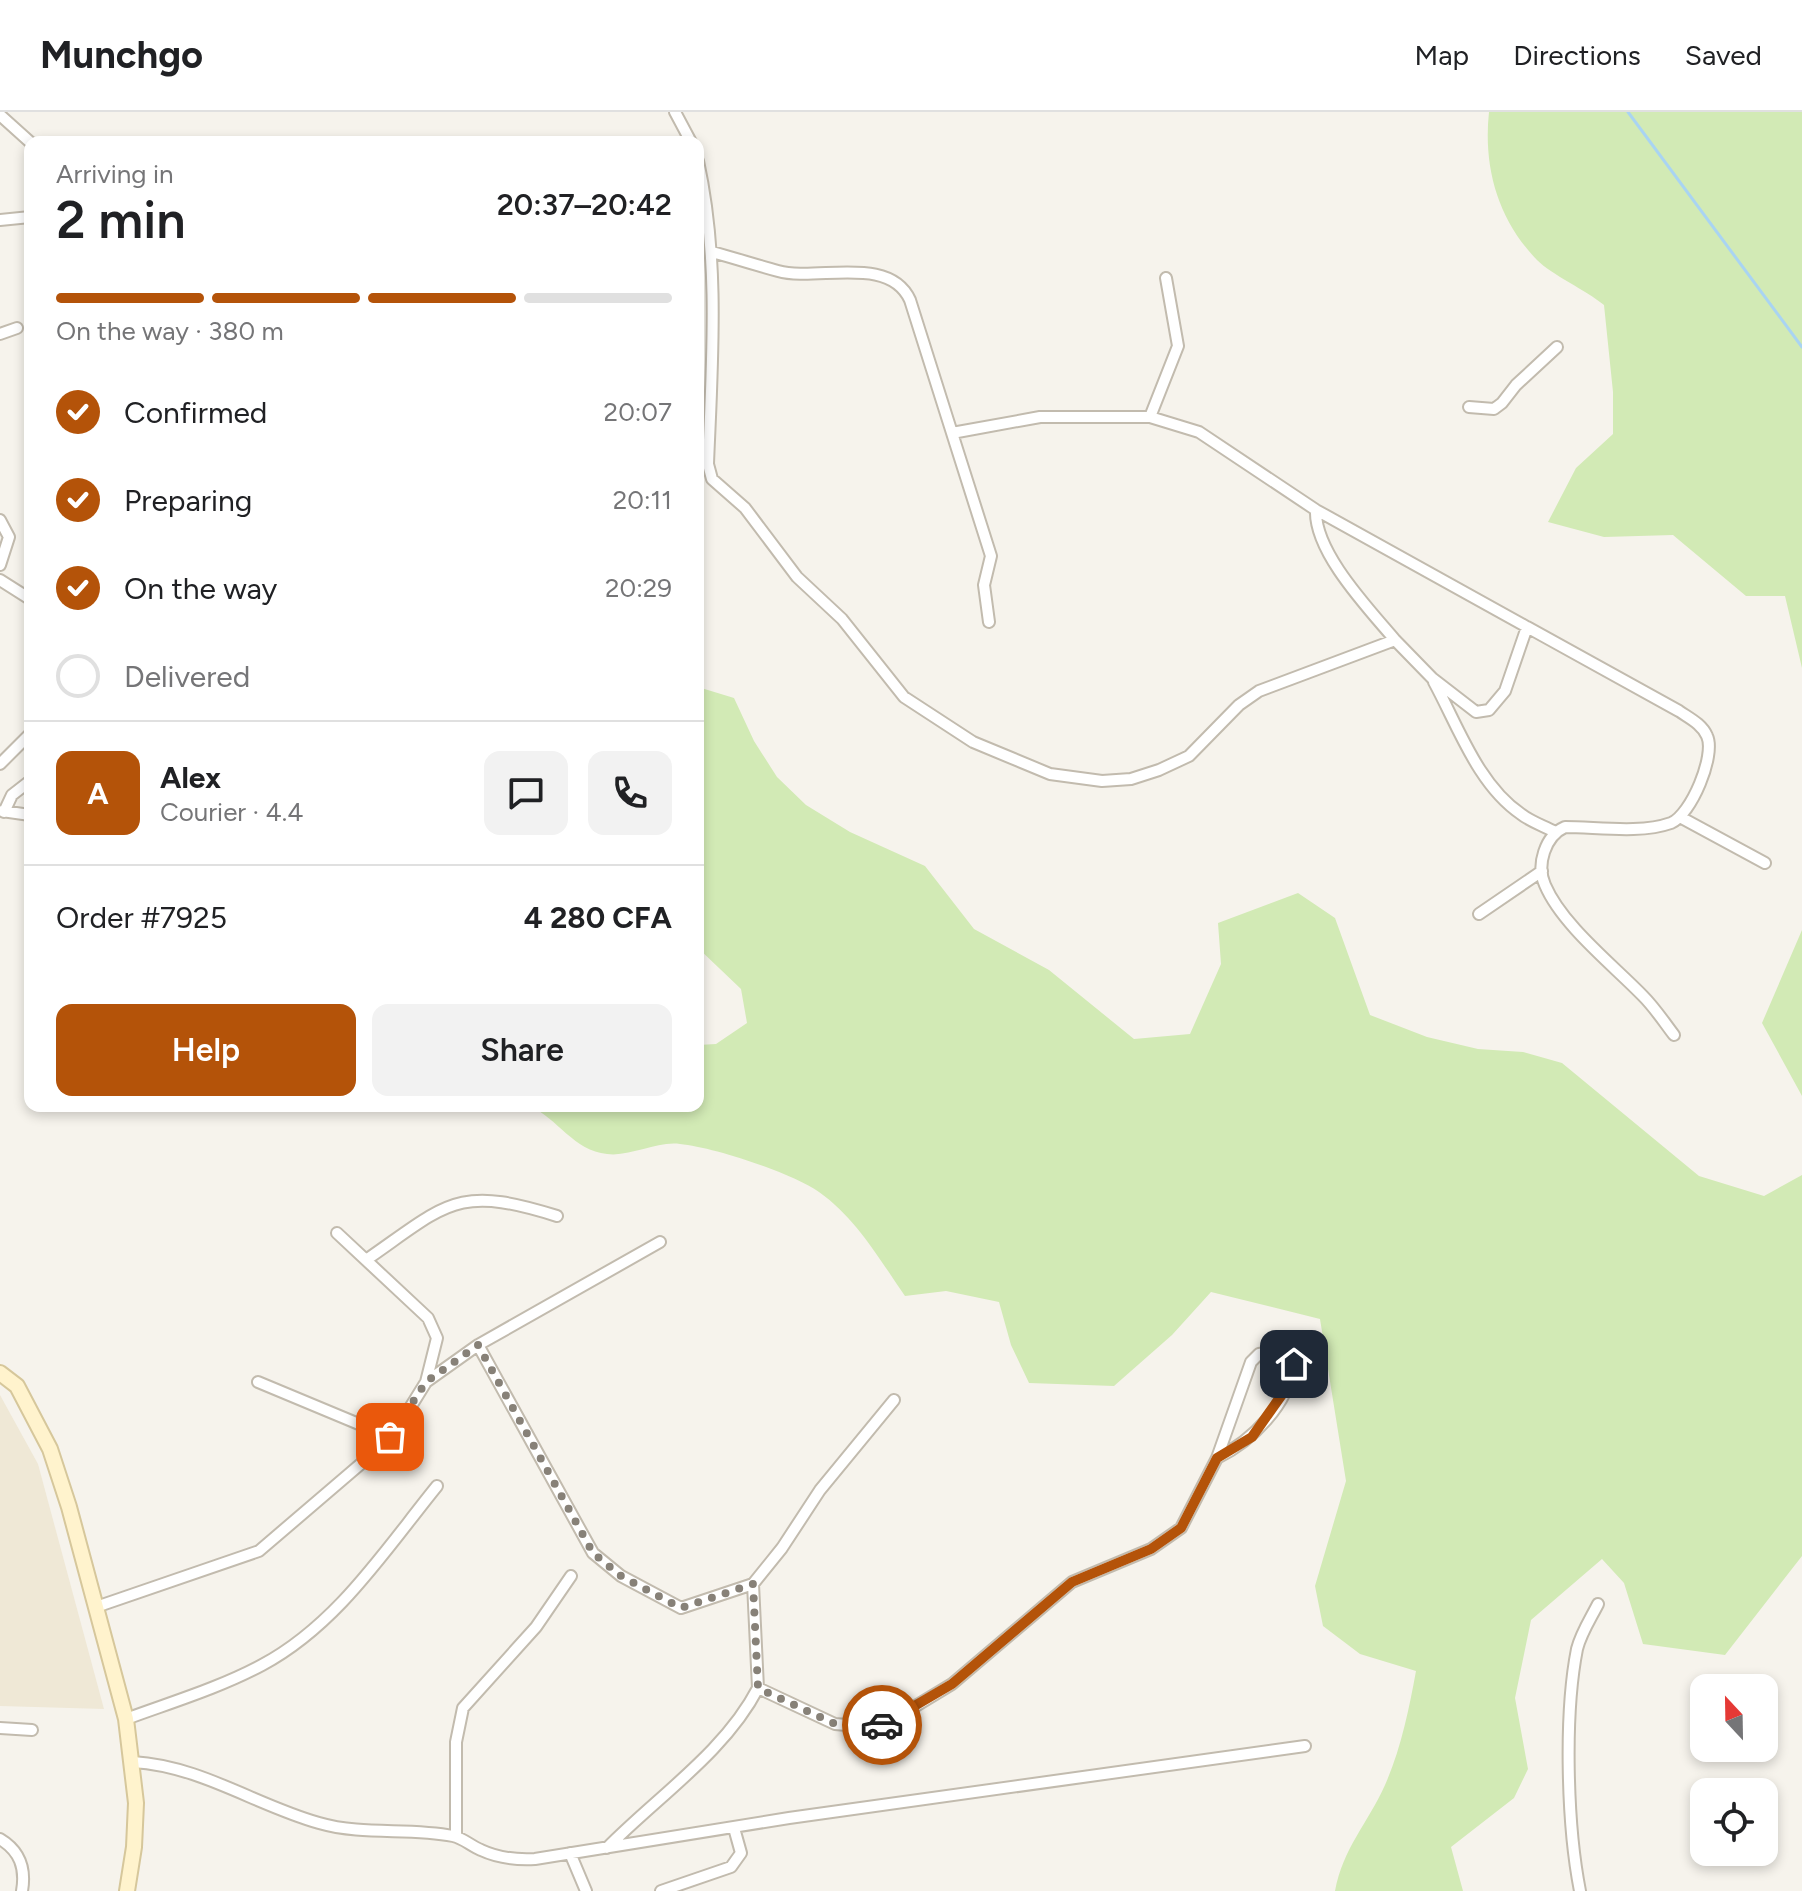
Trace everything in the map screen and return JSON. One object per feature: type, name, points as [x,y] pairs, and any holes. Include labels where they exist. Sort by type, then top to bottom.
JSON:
[{"type":"street","points":[[675,112],[688,136]]},
{"type":"street","points":[[0,115],[24,137]]},
{"type":"street","points":[[704,188],[712,252],[708,464],[712,479],[745,508],[797,577],[852,629],[904,697],[973,742],[1050,774],[1102,781],[1131,779],[1189,756],[1239,705],[1259,691],[1395,640]]},
{"type":"street","points":[[0,220],[24,218]]},
{"type":"street","points":[[712,252],[761,263],[780,272],[877,275],[893,279],[905,289],[991,556],[984,585],[989,622]]},
{"type":"street","points":[[1150,417],[1178,346],[1166,278]]},
{"type":"street","points":[[0,334],[17,328]]},
{"type":"street","points":[[1469,407],[1494,409],[1557,347]]},
{"type":"street","points":[[952,433],[1040,417],[1150,417],[1199,432],[1316,510],[1701,727],[1708,738],[1710,760],[1680,817],[1664,825],[1565,827],[1555,832],[1547,842],[1542,871],[1550,894],[1581,934],[1647,1000],[1674,1035]]},
{"type":"street","points":[[1316,510],[1321,535],[1345,578],[1395,640],[1432,678],[1476,712],[1489,710],[1505,691],[1527,627]]},
{"type":"street","points":[[0,520],[9,537],[0,565]]},
{"type":"street","points":[[0,580],[24,595]]},
{"type":"street","points":[[1432,678],[1465,744],[1499,794],[1520,814],[1555,832]]},
{"type":"street","points":[[0,764],[24,740]]},
{"type":"street","points":[[24,786],[12,795],[2,811],[24,814]]},
{"type":"street","points":[[1680,817],[1765,863]]},
{"type":"street","points":[[1479,914],[1542,871]]},
{"type":"street","points":[[366,1260],[439,1209],[454,1203],[491,1200],[516,1203],[557,1216]]},
{"type":"street","points":[[96,1607],[259,1551],[390,1437],[426,1382],[437,1338],[434,1327],[337,1233]]},
{"type":"street","points":[[426,1382],[478,1345],[660,1242]]},
{"type":"street","points":[[478,1345],[593,1553],[621,1576],[681,1608],[753,1584],[782,1548],[820,1490],[894,1400]]},
{"type":"street","points":[[758,1688],[835,1724],[870,1727],[886,1724],[952,1684],[1072,1582],[1151,1549],[1181,1528],[1217,1458],[1251,1362],[1259,1354],[1283,1350],[1294,1364],[1288,1386],[1252,1437],[1217,1458]]},
{"type":"street","points":[[0,1373],[17,1386],[50,1449],[126,1719],[133,1762],[136,1824],[127,1891]]},
{"type":"street","points":[[258,1382],[390,1437]]},
{"type":"street","points":[[126,1719],[252,1669],[310,1632],[370,1571],[437,1486]]},
{"type":"street","points":[[456,1836],[456,1742],[463,1708],[536,1627],[571,1576]]},
{"type":"street","points":[[607,1848],[718,1742],[736,1722],[758,1688],[753,1584]]},
{"type":"street","points":[[1580,1891],[1573,1855],[1570,1729],[1577,1650],[1598,1604]]},
{"type":"street","points":[[0,1728],[32,1730]]},
{"type":"street","points":[[133,1762],[163,1764],[189,1771],[318,1823],[370,1833],[456,1836],[482,1851],[511,1860],[1305,1746]]},
{"type":"street","points":[[661,1891],[731,1867],[741,1853],[734,1828]]},
{"type":"street","points":[[0,1839],[21,1859],[25,1877],[22,1891]]},
{"type":"street","points":[[570,1853],[586,1891]]},
{"type":"shaded area","points":[[0,1395],[38,1464],[104,1709],[0,1706]]},
{"type":"green space","points":[[1489,112],[1802,112],[1802,668],[1785,596],[1746,596],[1673,535],[1604,537],[1548,522],[1576,468],[1613,434],[1613,392],[1604,305],[1543,266],[1512,228],[1491,172]]},
{"type":"green space","points":[[704,689],[734,698],[754,741],[777,777],[806,805],[850,832],[925,866],[974,929],[1049,970],[1134,1039],[1190,1034],[1221,964],[1218,923],[1298,893],[1335,918],[1370,1015],[1427,1037],[1478,1049],[1523,1052],[1562,1063],[1699,1176],[1764,1196],[1802,1175],[1802,1556],[1725,1655],[1643,1644],[1624,1583],[1602,1559],[1531,1620],[1515,1698],[1528,1769],[1514,1798],[1451,1847],[1463,1891],[1335,1891],[1350,1849],[1391,1771],[1404,1729],[1416,1671],[1360,1654],[1323,1626],[1315,1586],[1346,1481],[1320,1319],[1211,1292],[1172,1335],[1114,1386],[1029,1383],[1011,1345],[999,1302],[946,1291],[905,1296],[845,1214],[807,1185],[752,1162],[694,1146],[671,1144],[616,1154],[595,1152],[575,1141],[541,1112],[704,1112],[704,1045],[716,1044],[747,1023],[741,989],[704,954]]},
{"type":"green space","points":[[1802,930],[1802,1096],[1762,1023]]},
{"type":"waterway","points":[[1628,112],[1802,347]]},
{"type":"way so far","points":[[390,1437],[426,1382],[478,1345],[535,1442],[559,1494],[593,1553],[621,1576],[681,1608],[753,1584],[758,1688],[781,1696],[835,1724],[882,1725]]},
{"type":"route","points":[[882,1725],[952,1684],[1072,1582],[1133,1558],[1181,1528],[1217,1458],[1252,1437],[1288,1386],[1294,1364]]}]
